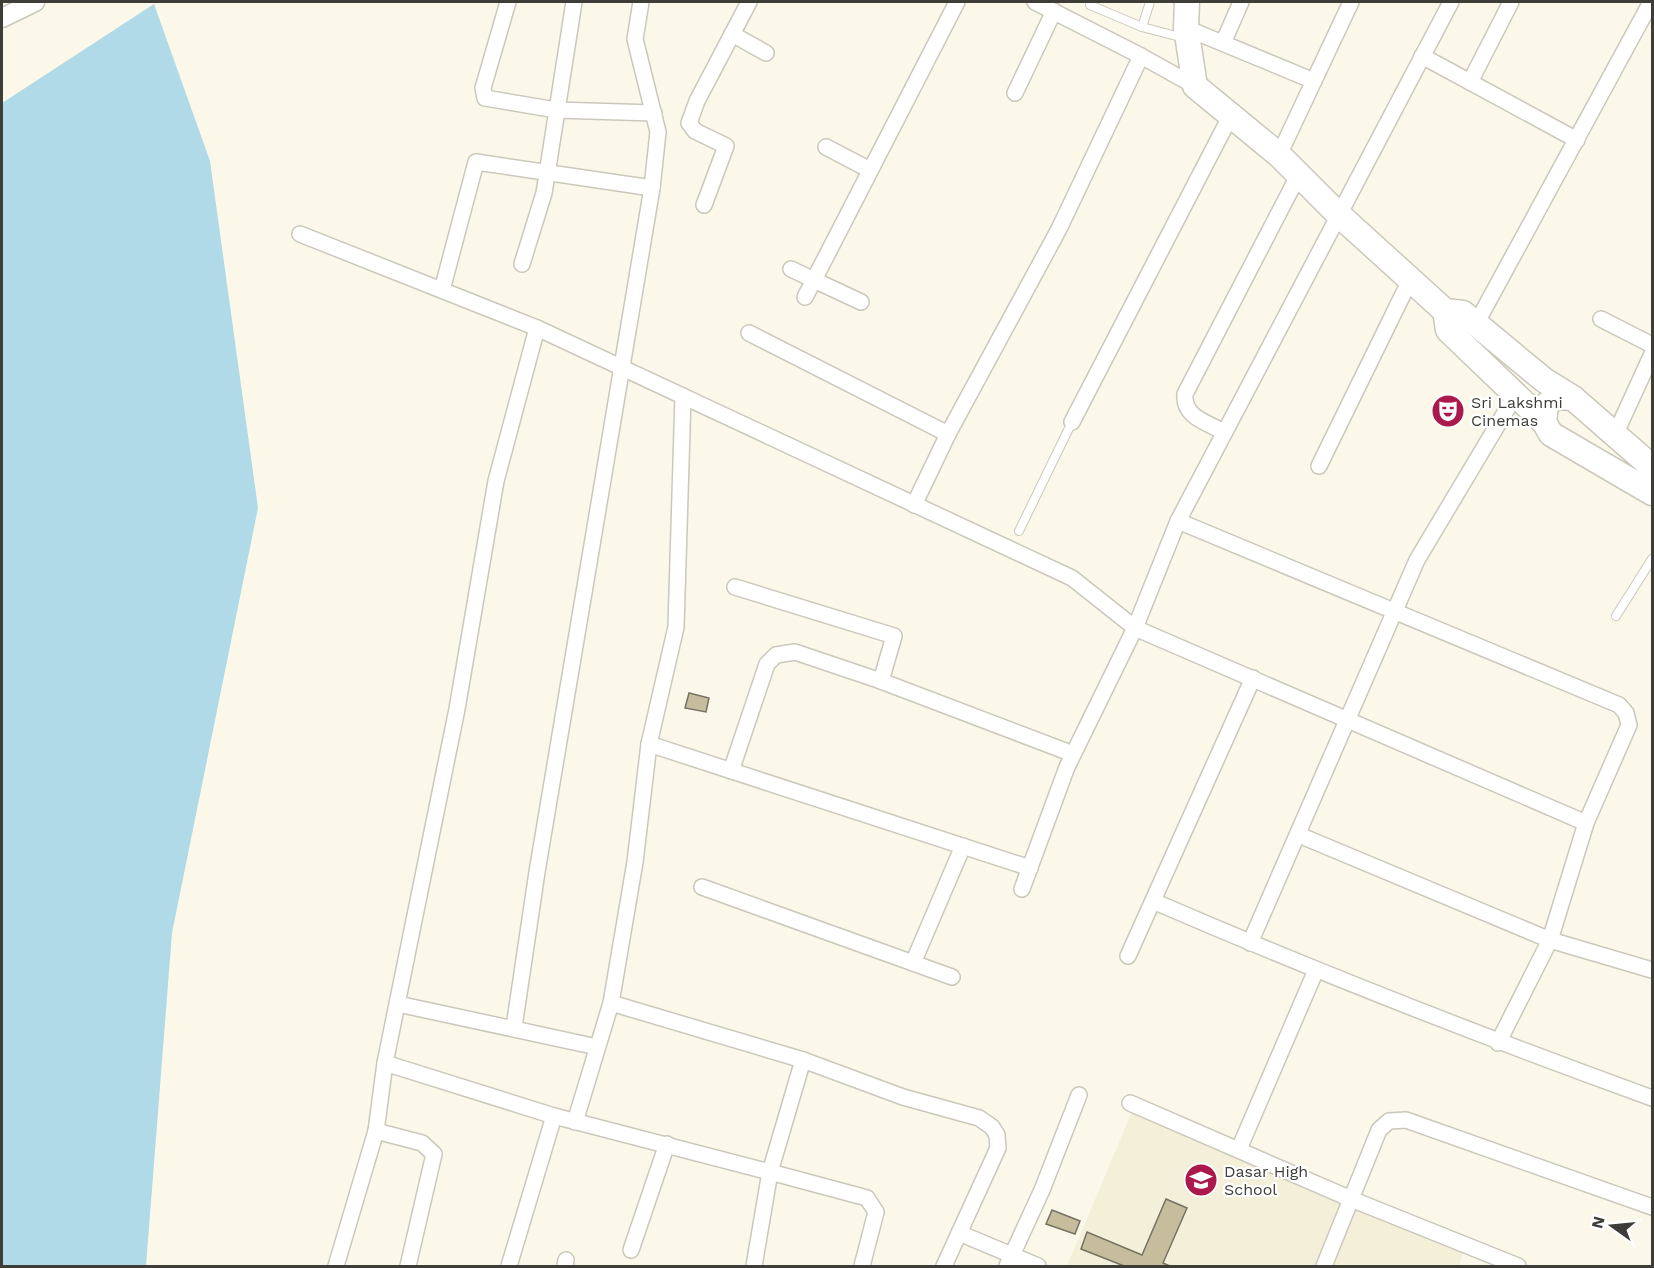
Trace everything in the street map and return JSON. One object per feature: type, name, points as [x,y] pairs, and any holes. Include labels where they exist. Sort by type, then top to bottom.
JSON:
[{"type":"main road","points":[[1187,2],[1186,34],[1195,86],[1279,155],[1338,214],[1445,311],[1462,313],[1544,380],[1573,398],[1653,467]]},
{"type":"main road","points":[[1445,311],[1448,330],[1544,422],[1551,434],[1653,493]]},
{"type":"main road","points":[[1544,422],[1546,405],[1556,397],[1573,398]]},
{"type":"street","points":[[2,18],[35,2]]},
{"type":"street","points":[[508,2],[482,93],[485,98],[556,110],[654,113]]},
{"type":"street","points":[[522,264],[544,193],[574,2]]},
{"type":"street","points":[[514,1028],[537,872],[652,188],[658,132],[635,39],[641,2]]},
{"type":"street","points":[[704,205],[726,146],[695,131],[689,123],[749,2]]},
{"type":"street","points":[[805,297],[957,2]]},
{"type":"street","points":[[1035,2],[1195,86]]},
{"type":"street","points":[[1222,43],[1241,2]]},
{"type":"street","points":[[1279,155],[1351,2]]},
{"type":"street","points":[[1022,890],[1073,754],[1135,628],[1178,521],[1451,2]]},
{"type":"street","points":[[1470,82],[1511,2]]},
{"type":"street","points":[[1476,324],[1651,2]]},
{"type":"street","points":[[1015,93],[1054,11]]},
{"type":"street","points":[[732,34],[766,53]]},
{"type":"street","points":[[1186,34],[1222,43],[1314,81]]},
{"type":"street","points":[[914,505],[948,434],[1059,229],[1141,56]]},
{"type":"street","points":[[1422,56],[1577,140]]},
{"type":"street","points":[[1072,422],[1231,115]]},
{"type":"street","points":[[826,147],[870,170]]},
{"type":"street","points":[[442,290],[476,162],[652,188]]},
{"type":"street","points":[[1224,432],[1187,412],[1184,404],[1185,394],[1299,174]]},
{"type":"street","points":[[300,234],[537,328],[1072,578],[1135,628],[1586,822]]},
{"type":"street","points":[[792,269],[861,302]]},
{"type":"street","points":[[1319,466],[1410,280]]},
{"type":"street","points":[[1601,319],[1653,345]]},
{"type":"street","points":[[336,1266],[376,1131],[385,1063],[457,709],[496,481],[537,328]]},
{"type":"street","points":[[749,333],[948,434]]},
{"type":"street","points":[[1615,435],[1653,354]]},
{"type":"street","points":[[1250,943],[1299,836],[1346,718],[1417,560],[1442,514],[1516,394]]},
{"type":"street","points":[[575,1122],[610,1003],[635,862],[649,744],[676,627],[683,396]]},
{"type":"street","points":[[1178,521],[1619,705],[1626,713],[1629,725],[1586,822],[1550,940],[1498,1043]]},
{"type":"street","points":[[735,587],[894,636],[881,681]]},
{"type":"street","points":[[731,771],[767,664],[776,655],[795,652],[881,681],[1073,754]]},
{"type":"street","points":[[1128,956],[1253,678]]},
{"type":"street","points":[[649,744],[1030,868]]},
{"type":"street","points":[[1299,836],[1550,940],[1653,970]]},
{"type":"street","points":[[913,963],[963,846]]},
{"type":"street","points":[[702,887],[952,977]]},
{"type":"street","points":[[1153,901],[1250,943],[1498,1043],[1653,1098]]},
{"type":"street","points":[[1239,1149],[1316,970]]},
{"type":"street","points":[[610,1003],[803,1060],[903,1097],[979,1118],[993,1127],[997,1135],[998,1148],[944,1266]]},
{"type":"street","points":[[398,1004],[597,1047]]},
{"type":"street","points":[[754,1266],[771,1172],[803,1060]]},
{"type":"street","points":[[385,1063],[575,1122],[667,1144],[867,1198],[873,1203],[876,1212],[862,1266]]},
{"type":"street","points":[[1010,1261],[1042,1190],[1079,1095]]},
{"type":"street","points":[[1130,1103],[1351,1199],[1518,1266]]},
{"type":"street","points":[[509,1266],[554,1116]]},
{"type":"street","points":[[1324,1266],[1379,1130],[1389,1120],[1406,1120],[1653,1208]]},
{"type":"street","points":[[376,1131],[422,1143],[434,1154],[408,1266]]},
{"type":"street","points":[[631,1250],[667,1144]]},
{"type":"street","points":[[959,1233],[1010,1261],[1038,1266]]},
{"type":"lane","points":[[1142,27],[1150,2]]},
{"type":"lane","points":[[1089,5],[1142,27],[1186,34]]},
{"type":"lane","points":[[1019,531],[1072,422]]},
{"type":"lane","points":[[1616,616],[1653,559]]},
{"type":"shaded area","name":"Dasar High School","points":[[1134,1107],[1463,1253],[1459,1266],[1067,1266]]},
{"type":"water","points":[[154,4],[210,161],[258,508],[172,933],[146,1266],[2,1266],[2,103]]},
{"type":"building","points":[[689,693],[709,698],[706,712],[685,708]]},
{"type":"building","points":[[1166,1199],[1187,1208],[1163,1263],[1170,1266],[1124,1266],[1081,1249],[1087,1232],[1142,1255]]},
{"type":"building","points":[[1052,1210],[1080,1221],[1075,1234],[1046,1224]]},
{"type":"place","name":"Sri Lakshmi Cinemas","points":[[1448,411]]},
{"type":"place","name":"Dasar High School","points":[[1201,1180]]}]
